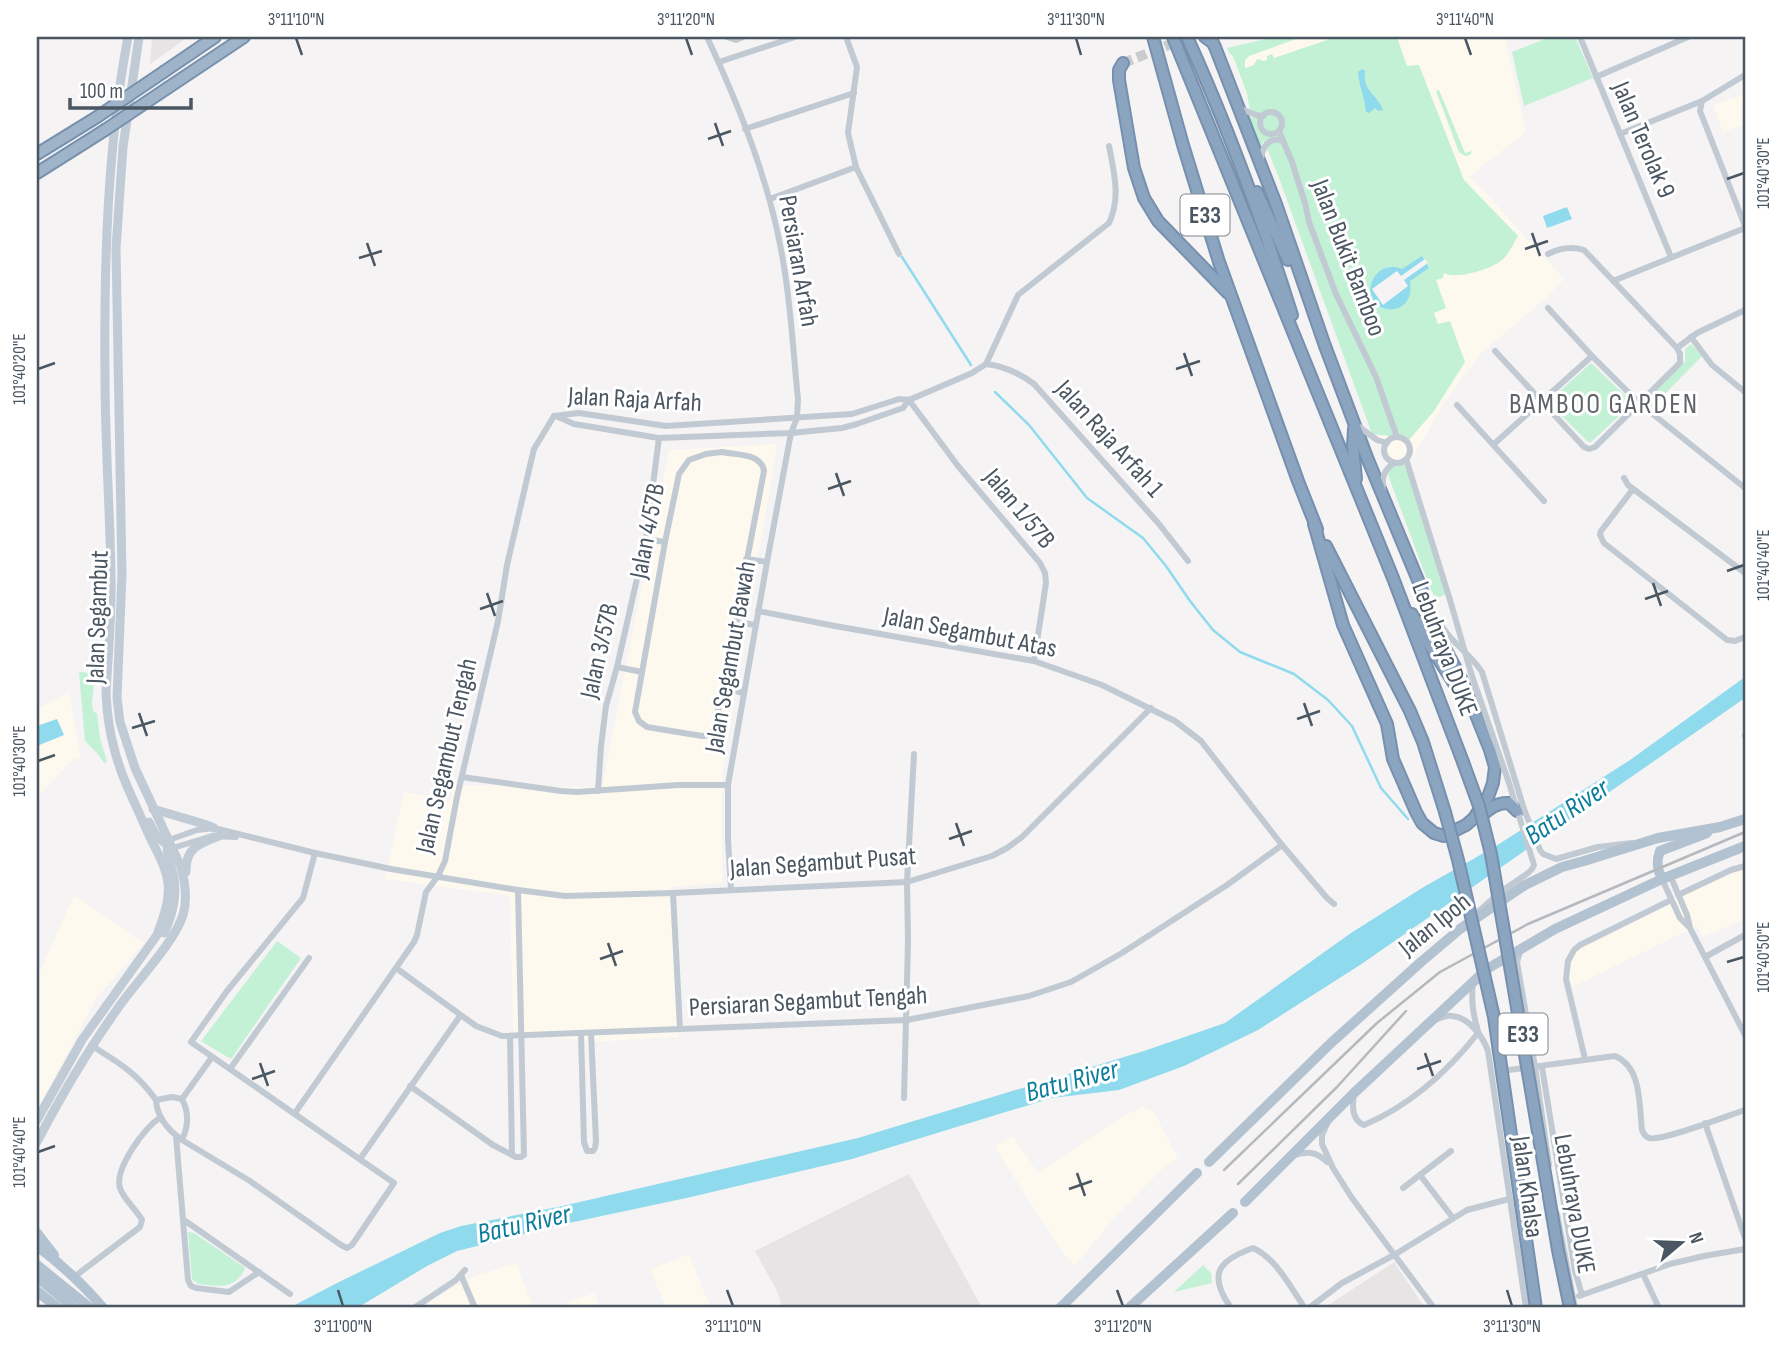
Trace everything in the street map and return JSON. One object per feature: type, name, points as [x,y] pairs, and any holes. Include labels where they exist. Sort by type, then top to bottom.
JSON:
[{"type":"highway","points":[[37,154],[215,37]]},
{"type":"highway","points":[[37,173],[244,37]]},
{"type":"highway","name":"Lebuhraya DUKE","points":[[1153,37],[1183,145],[1231,295],[1314,524],[1410,711],[1423,742],[1445,812],[1494,1017],[1536,1308]]},
{"type":"highway","name":"Lebuhraya DUKE","points":[[1173,37],[1393,579],[1479,806],[1491,854],[1558,1250],[1573,1305]]},
{"type":"highway","points":[[1186,37],[1233,146],[1271,249],[1313,384]]},
{"type":"highway","points":[[1205,37],[1215,47],[1239,108],[1354,422],[1434,628],[1462,680],[1490,750],[1494,767],[1493,783],[1488,797],[1474,818],[1444,836]]},
{"type":"highway","points":[[1123,63],[1119,69],[1119,80],[1134,168],[1144,198],[1158,221],[1231,295]]},
{"type":"highway","points":[[1233,146],[1315,316]]},
{"type":"highway","points":[[1354,422],[1353,447],[1360,500]]},
{"type":"highway","points":[[1314,524],[1343,625],[1387,724],[1397,768],[1422,823],[1434,833],[1452,835],[1469,828],[1488,809],[1498,804],[1509,803],[1521,810]]},
{"type":"highway","points":[[1393,579],[1466,703],[1491,769],[1488,797]]},
{"type":"main road","name":"Jalan Segambut","points":[[37,1120],[82,1040],[161,925],[168,884],[165,870],[113,747],[106,694],[111,577],[105,378],[106,239],[113,148],[128,37]]},
{"type":"main road","name":"Jalan Segambut","points":[[37,1142],[92,1046],[173,933],[183,915],[186,890],[181,867],[125,742],[117,698],[122,574],[116,248],[123,147],[139,37]]},
{"type":"main road","points":[[110,727],[157,837],[170,844],[167,854],[175,886],[171,915],[162,935],[136,963]]},
{"type":"main road","points":[[153,809],[204,824],[219,833]]},
{"type":"main road","name":"Jalan Ipoh","points":[[1209,1162],[1331,1043],[1421,962],[1460,929],[1525,885],[1562,867],[1648,842],[1745,819]]},
{"type":"main road","points":[[1666,877],[1658,870],[1657,859],[1660,851],[1720,827]]},
{"type":"main road","points":[[186,890],[186,867],[190,852],[219,833]]},
{"type":"main road","points":[[1245,1202],[1354,1093],[1487,969],[1555,929],[1666,877],[1745,846]]},
{"type":"main road","points":[[1060,1308],[1197,1173]]},
{"type":"main road","points":[[1129,1308],[1233,1213]]},
{"type":"main road","points":[[37,1233],[64,1267],[103,1308]]},
{"type":"main road","points":[[37,1246],[64,1267]]},
{"type":"main road","points":[[37,1265],[90,1308]]},
{"type":"main road","points":[[37,1277],[74,1308]]},
{"type":"main road","points":[[37,1291],[58,1308]]},
{"type":"street","name":"Persiaran Arfah","points":[[707,37],[719,62],[770,199],[783,257],[798,399],[797,418]]},
{"type":"street","points":[[727,37],[736,40],[743,37]]},
{"type":"street","points":[[719,62],[795,37]]},
{"type":"street","points":[[846,37],[857,68],[848,133],[856,167],[899,254]]},
{"type":"street","name":"Jalan Terolak 9","points":[[1580,37],[1671,257]]},
{"type":"street","points":[[1596,77],[1688,37]]},
{"type":"street","points":[[1620,134],[1702,101],[1745,75]]},
{"type":"street","points":[[745,129],[854,93]]},
{"type":"street","points":[[1613,281],[1745,227],[1700,111],[1702,101]]},
{"type":"street","points":[[1239,108],[1247,113],[1263,116]]},
{"type":"street","points":[[1261,165],[1263,146],[1276,133],[1282,121],[1278,115],[1268,113],[1260,122],[1261,128],[1266,133],[1276,133]]},
{"type":"street","name":"Jalan Bukit Bamboo","points":[[1276,133],[1283,141],[1294,170],[1309,222],[1336,294],[1376,377],[1397,437]]},
{"type":"street","points":[[1263,146],[1276,139],[1283,141]]},
{"type":"street","points":[[986,364],[1018,295],[1109,223],[1116,197],[1109,146]]},
{"type":"street","points":[[770,199],[856,167]]},
{"type":"street","points":[[1495,351],[1584,447],[1589,449],[1595,447],[1680,363],[1677,348],[1584,250],[1570,247],[1548,254]]},
{"type":"street","points":[[1548,308],[1639,403],[1745,488]]},
{"type":"street","points":[[1677,348],[1691,337],[1745,310]]},
{"type":"street","points":[[1691,337],[1712,365],[1745,392]]},
{"type":"street","points":[[1494,444],[1592,356]]},
{"type":"street","name":"Jalan Raja Arfah","points":[[554,416],[579,414],[666,426],[852,414],[899,399],[909,400],[972,373],[986,364]]},
{"type":"street","name":"Jalan Raja Arfah 1","points":[[986,364],[1006,367],[1034,384],[1159,524],[1188,561]]},
{"type":"street","name":"Jalan Raja Arfah","points":[[554,416],[574,424],[659,438],[791,433],[842,428],[903,408],[909,400]]},
{"type":"street","name":"Jalan 1/57B","points":[[909,400],[958,466],[1040,563],[1045,573],[1046,583],[1034,661]]},
{"type":"street","points":[[1457,405],[1545,501]]},
{"type":"street","name":"Jalan Segambut Tengah","points":[[295,1113],[417,935],[426,892],[445,861],[528,470],[534,449],[554,416]]},
{"type":"street","name":"Jalan Segambut Bawah","points":[[731,889],[728,785],[766,562],[791,433],[797,418]]},
{"type":"street","points":[[1354,422],[1365,433],[1387,443]]},
{"type":"street","points":[[1385,501],[1386,469],[1406,459],[1410,451],[1408,443],[1397,437],[1389,440],[1384,451],[1387,458],[1394,463]]},
{"type":"street","name":"Jalan 3/57B","points":[[598,791],[606,706],[646,539],[659,438]]},
{"type":"street","name":"Jalan 4/57B","points":[[722,452],[757,459],[763,464],[764,471],[724,688],[715,727],[710,734],[702,736],[647,727],[639,721],[635,712],[665,542],[679,474],[690,460],[722,452]]},
{"type":"street","points":[[1406,459],[1471,673],[1521,810],[1540,850],[1556,859],[1598,847],[1648,842]]},
{"type":"street","points":[[1624,478],[1633,489],[1745,573]]},
{"type":"street","points":[[1633,489],[1601,531],[1602,541],[1727,639],[1744,637]]},
{"type":"street","points":[[646,539],[665,542]]},
{"type":"street","points":[[746,559],[766,562]]},
{"type":"street","points":[[1419,585],[1441,626],[1475,660],[1482,672],[1533,859],[1532,870],[1499,893],[1460,929]]},
{"type":"street","name":"Jalan Segambut Atas","points":[[758,611],[1034,661],[1102,685],[1151,708],[1175,721],[1201,741],[1282,845],[1334,904]]},
{"type":"street","points":[[736,622],[755,625]]},
{"type":"street","points":[[617,667],[642,672]]},
{"type":"street","points":[[724,688],[744,692]]},
{"type":"street","name":"Jalan Segambut Pusat","points":[[251,837],[315,853],[565,896],[907,882],[992,856],[1007,848],[1022,837],[1151,708]]},
{"type":"street","points":[[904,1098],[907,882],[914,754]]},
{"type":"street","points":[[462,778],[561,791],[728,785]]},
{"type":"street","points":[[219,833],[251,837]]},
{"type":"street","points":[[170,844],[219,833],[251,837]]},
{"type":"street","name":"Persiaran Segambut Tengah","points":[[396,968],[476,1026],[494,1034],[510,1036],[907,1020],[1007,1001],[1071,982],[1183,914],[1282,845]]},
{"type":"street","points":[[92,1046],[127,1068],[144,1083],[156,1100],[156,1110],[160,1118],[179,1138],[250,1181],[347,1248],[352,1245],[394,1183],[191,1042],[227,991],[303,898],[315,853]]},
{"type":"street","points":[[1678,895],[1745,866]]},
{"type":"street","points":[[1666,877],[1678,895],[1690,928],[1744,1030]]},
{"type":"street","points":[[1666,877],[1671,900],[1679,918],[1690,928]]},
{"type":"street","points":[[410,1086],[493,1145],[516,1157],[524,1155],[518,890]]},
{"type":"street","points":[[673,893],[680,1029]]},
{"type":"street","points":[[1585,1059],[1566,979],[1567,967],[1576,948],[1671,900]]},
{"type":"street","points":[[1705,957],[1745,935]]},
{"type":"street","points":[[1522,947],[1517,962],[1582,1295]]},
{"type":"street","points":[[230,1069],[309,958]]},
{"type":"street","points":[[1473,981],[1471,1002],[1478,1033]]},
{"type":"street","points":[[360,1159],[460,1016]]},
{"type":"street","points":[[1431,1021],[1452,1016],[1466,1020],[1478,1033]]},
{"type":"street","points":[[581,1033],[584,1142],[587,1151],[593,1151],[596,1141],[592,1033]]},
{"type":"street","points":[[1354,1093],[1355,1117],[1364,1125],[1399,1107],[1425,1088],[1464,1051],[1478,1033]]},
{"type":"street","name":"Jalan Khalsa","points":[[1478,1033],[1485,1041],[1492,1072],[1526,1308]]},
{"type":"street","points":[[510,1036],[512,1155]]},
{"type":"street","points":[[1492,1072],[1615,1056],[1623,1059],[1632,1071],[1637,1085],[1642,1129],[1648,1138],[1664,1136],[1745,1110]]},
{"type":"street","points":[[182,1099],[212,1057]]},
{"type":"street","points":[[1539,1067],[1553,1192],[1573,1305]]},
{"type":"street","points":[[156,1100],[172,1097],[182,1099]]},
{"type":"street","points":[[182,1099],[186,1108],[186,1130],[179,1138],[188,1280],[191,1286],[197,1288],[229,1292],[259,1272]]},
{"type":"street","points":[[1330,1117],[1322,1135],[1322,1144],[1333,1168],[1352,1198],[1434,1308]]},
{"type":"street","points":[[74,1277],[140,1227],[142,1220],[122,1192],[119,1179],[135,1144],[160,1118]]},
{"type":"street","points":[[1705,1123],[1745,1238]]},
{"type":"street","points":[[1403,1188],[1451,1151]]},
{"type":"street","points":[[1290,1157],[1311,1152],[1321,1156],[1333,1168]]},
{"type":"street","points":[[1420,1175],[1453,1218]]},
{"type":"street","points":[[1231,1308],[1218,1281],[1218,1274],[1220,1266],[1240,1253],[1253,1248],[1263,1252],[1307,1308],[1342,1283],[1394,1255],[1453,1218],[1475,1207],[1509,1199]]},
{"type":"street","points":[[184,1220],[290,1294]]},
{"type":"street","points":[[1573,1305],[1582,1295],[1670,1264],[1745,1249]]},
{"type":"street","points":[[414,1308],[463,1273],[475,1308]]},
{"type":"street","points":[[1643,1274],[1659,1308]]},
{"type":"shaded area","points":[[152,37],[188,37],[150,64]]},
{"type":"shaded area","points":[[1284,37],[1505,37],[1526,132],[1470,176],[1564,279],[1544,300],[1482,352],[1444,403],[1412,459],[1392,476],[1233,60]]},
{"type":"shaded area","points":[[1745,94],[1745,124],[1723,132],[1713,105]]},
{"type":"shaded area","points":[[777,444],[722,774],[722,883],[671,887],[679,1037],[590,1042],[513,1031],[510,896],[385,879],[404,792],[450,800],[454,785],[602,787],[669,450]]},
{"type":"shaded area","points":[[69,692],[81,758],[73,760],[37,797],[37,709]]},
{"type":"shaded area","points":[[1745,863],[1745,920],[1703,936],[1697,926],[1572,987],[1568,973],[1577,944]]},
{"type":"shaded area","points":[[74,895],[144,943],[96,999],[37,1110],[37,978]]},
{"type":"shaded area","points":[[1143,1107],[1154,1112],[1178,1158],[1163,1168],[1113,1219],[1075,1266],[1064,1254],[996,1146],[1013,1136],[1038,1173],[1121,1117]]},
{"type":"shaded area","points":[[909,1174],[982,1308],[783,1308],[777,1291],[755,1251]]},
{"type":"shaded area","points":[[689,1254],[711,1308],[666,1308],[650,1269]]},
{"type":"shaded area","points":[[1394,1262],[1425,1308],[1324,1308]]},
{"type":"shaded area","points":[[516,1263],[534,1308],[419,1308],[468,1279]]},
{"type":"shaded area","points":[[594,1293],[600,1308],[551,1308]]},
{"type":"green space","points":[[1274,37],[1296,39],[1249,56],[1245,60],[1245,68],[1254,65],[1257,59],[1264,61],[1272,54],[1274,58],[1336,37],[1397,37],[1407,66],[1419,65],[1464,180],[1518,236],[1507,255],[1497,263],[1465,274],[1444,273],[1443,278],[1436,280],[1446,308],[1434,313],[1438,324],[1450,321],[1465,362],[1434,411],[1408,441],[1372,434],[1264,141],[1259,151],[1248,116],[1255,118],[1250,111],[1247,94],[1233,56],[1227,48]]},
{"type":"green space","points":[[1550,37],[1575,37],[1593,78],[1524,106],[1512,52]]},
{"type":"green space","points":[[1439,90],[1465,153],[1472,151],[1470,155],[1465,156],[1459,152],[1436,91]]},
{"type":"green space","points":[[1691,344],[1702,356],[1651,408],[1647,405],[1647,400],[1683,364],[1685,349]]},
{"type":"green space","points":[[1591,363],[1633,403],[1588,442],[1548,402]]},
{"type":"green space","points":[[1405,463],[1447,588],[1440,597],[1434,595],[1431,590],[1388,475],[1396,465]]},
{"type":"green space","points":[[79,672],[95,675],[92,703],[93,711],[97,714],[107,762],[104,763],[85,741]]},
{"type":"green space","points":[[277,941],[301,958],[231,1059],[201,1041]]},
{"type":"green space","points":[[188,1232],[194,1233],[244,1267],[236,1281],[219,1286],[198,1284],[192,1279]]},
{"type":"green space","points":[[1203,1265],[1211,1273],[1212,1283],[1174,1292]]},
{"type":"water","points":[[1362,69],[1365,71],[1368,88],[1383,110],[1375,108],[1369,113],[1366,112],[1358,72]]},
{"type":"water","points":[[1567,207],[1572,219],[1547,228],[1543,216]]},
{"type":"water","points":[[1422,256],[1429,268],[1410,281],[1410,295],[1405,304],[1393,309],[1377,305],[1370,290],[1376,275],[1383,269],[1402,269]]},
{"type":"water","name":"Batu River","points":[[1745,677],[1745,698],[1360,965],[1258,1030],[1184,1066],[1119,1090],[1052,1098],[852,1159],[457,1251],[357,1308],[289,1308],[440,1233],[461,1226],[558,1207],[858,1138],[1144,1051],[1225,1023],[1351,933],[1496,846],[1630,760]]},
{"type":"water","points":[[57,719],[64,735],[37,746],[37,726]]},
{"type":"pier","points":[[1425,259],[1428,263],[1404,280],[1408,286],[1383,305],[1372,289],[1397,271],[1401,276]]},
{"type":"waterway","points":[[902,257],[971,365]]},
{"type":"waterway","points":[[995,392],[1029,425],[1087,498],[1143,538],[1213,630],[1240,652],[1294,674],[1328,700],[1352,726],[1381,788],[1408,819]]},
{"type":"tunnel","points":[[1123,63],[1189,37]]},
{"type":"railway","points":[[1224,1170],[1377,1023],[1440,972],[1528,924],[1745,832]]},
{"type":"railway","points":[[1238,1184],[1337,1087],[1406,1011]]},
{"type":"district","name":"BAMBOO GARDEN","points":[[1604,404]]}]
